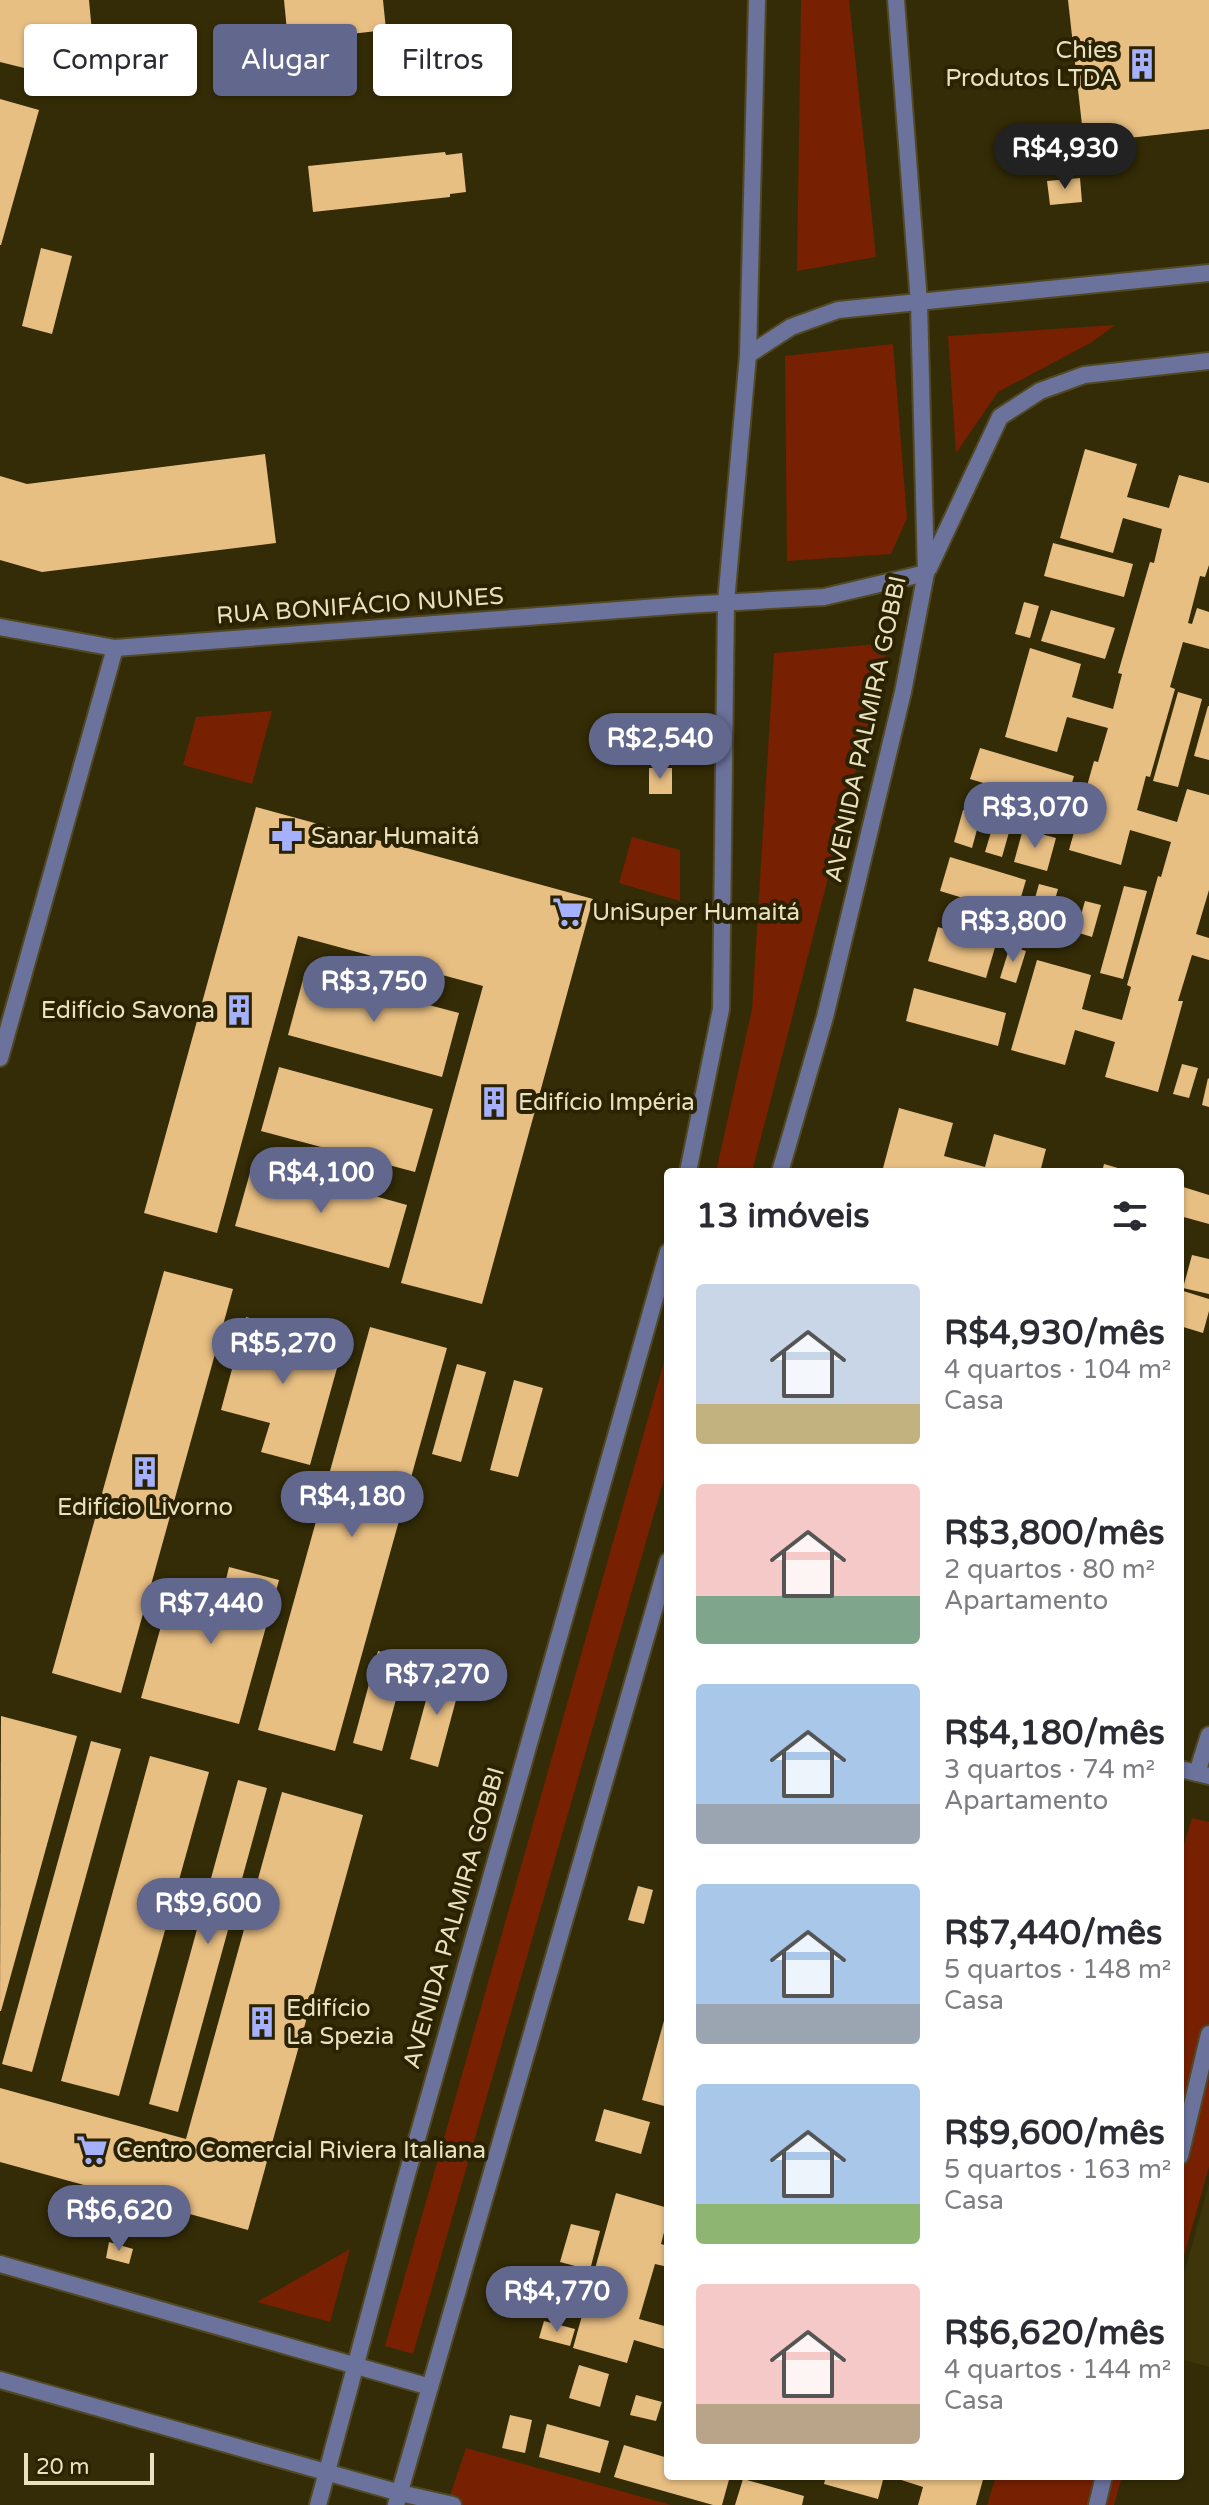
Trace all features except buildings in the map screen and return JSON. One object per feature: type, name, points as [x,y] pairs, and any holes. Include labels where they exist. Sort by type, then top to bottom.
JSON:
[{"type":"street","points":[[689,1168],[721,1009],[726,602],[748,355],[757,0]]},
{"type":"street","name":"AVENIDA PALMIRA GOBBI","points":[[781,1168],[829,1002],[903,692],[926,573],[919,303],[896,0]]},
{"type":"street","points":[[748,355],[791,327],[838,310],[1209,273]]},
{"type":"street","points":[[926,573],[1000,417],[1040,391],[1084,375],[1209,361]]},
{"type":"street","name":"RUA BONIFÁCIO NUNES","points":[[0,627],[115,648],[824,597],[926,573]]},
{"type":"street","points":[[0,1058],[115,648]]},
{"type":"street","name":"AVENIDA PALMIRA GOBBI","points":[[318,2505],[501,1839],[664,1266]]},
{"type":"street","points":[[398,2499],[664,1575]]},
{"type":"street","points":[[1203,1774],[1209,1735]]},
{"type":"street","points":[[1184,2139],[1209,2034]]},
{"type":"street","points":[[0,2264],[430,2387]]},
{"type":"street","points":[[0,2380],[327,2473],[398,2499],[453,2505]]},
{"type":"street","points":[[1097,2505],[1103,2480]]},
{"type":"shaded area","points":[[801,0],[849,0],[876,257],[797,271]]},
{"type":"shaded area","points":[[1115,325],[1092,342],[998,392],[956,453],[948,336]]},
{"type":"shaded area","points":[[893,344],[907,518],[891,554],[787,561],[785,356]]},
{"type":"shaded area","points":[[889,643],[753,1168],[717,1168],[752,1009],[774,653]]},
{"type":"shaded area","points":[[272,711],[252,784],[183,765],[196,717]]},
{"type":"shaded area","points":[[632,837],[680,850],[680,901],[619,883]]},
{"type":"shaded area","points":[[664,1362],[664,1479],[413,2354],[385,2346]]},
{"type":"shaded area","points":[[1192,1818],[1209,1822],[1209,2167],[1184,2256],[1184,1844]]},
{"type":"shaded area","points":[[1209,2184],[1209,2367],[1184,2360],[1184,2274]]},
{"type":"shaded area","points":[[350,2249],[330,2322],[257,2302]]},
{"type":"shaded area","points":[[466,2448],[671,2505],[447,2505]]},
{"type":"shaded area","points":[[995,2480],[1121,2480],[1114,2505],[987,2505]]},
{"type":"place","name":"Chies Produtos LTDA","points":[[1142,64]]},
{"type":"place","name":"Sanar Humaitá","points":[[287,836]]},
{"type":"place","name":"UniSuper Humaitá","points":[[568,912]]},
{"type":"place","name":"Edifício Savona","points":[[239,1010]]},
{"type":"place","name":"Edifício Impéria","points":[[494,1102]]},
{"type":"place","name":"Edifício Livorno","points":[[145,1472]]},
{"type":"place","name":"Edifício La Spezia","points":[[262,2022]]},
{"type":"place","name":"Centro Comercial Riviera Italiana","points":[[92,2150]]}]
